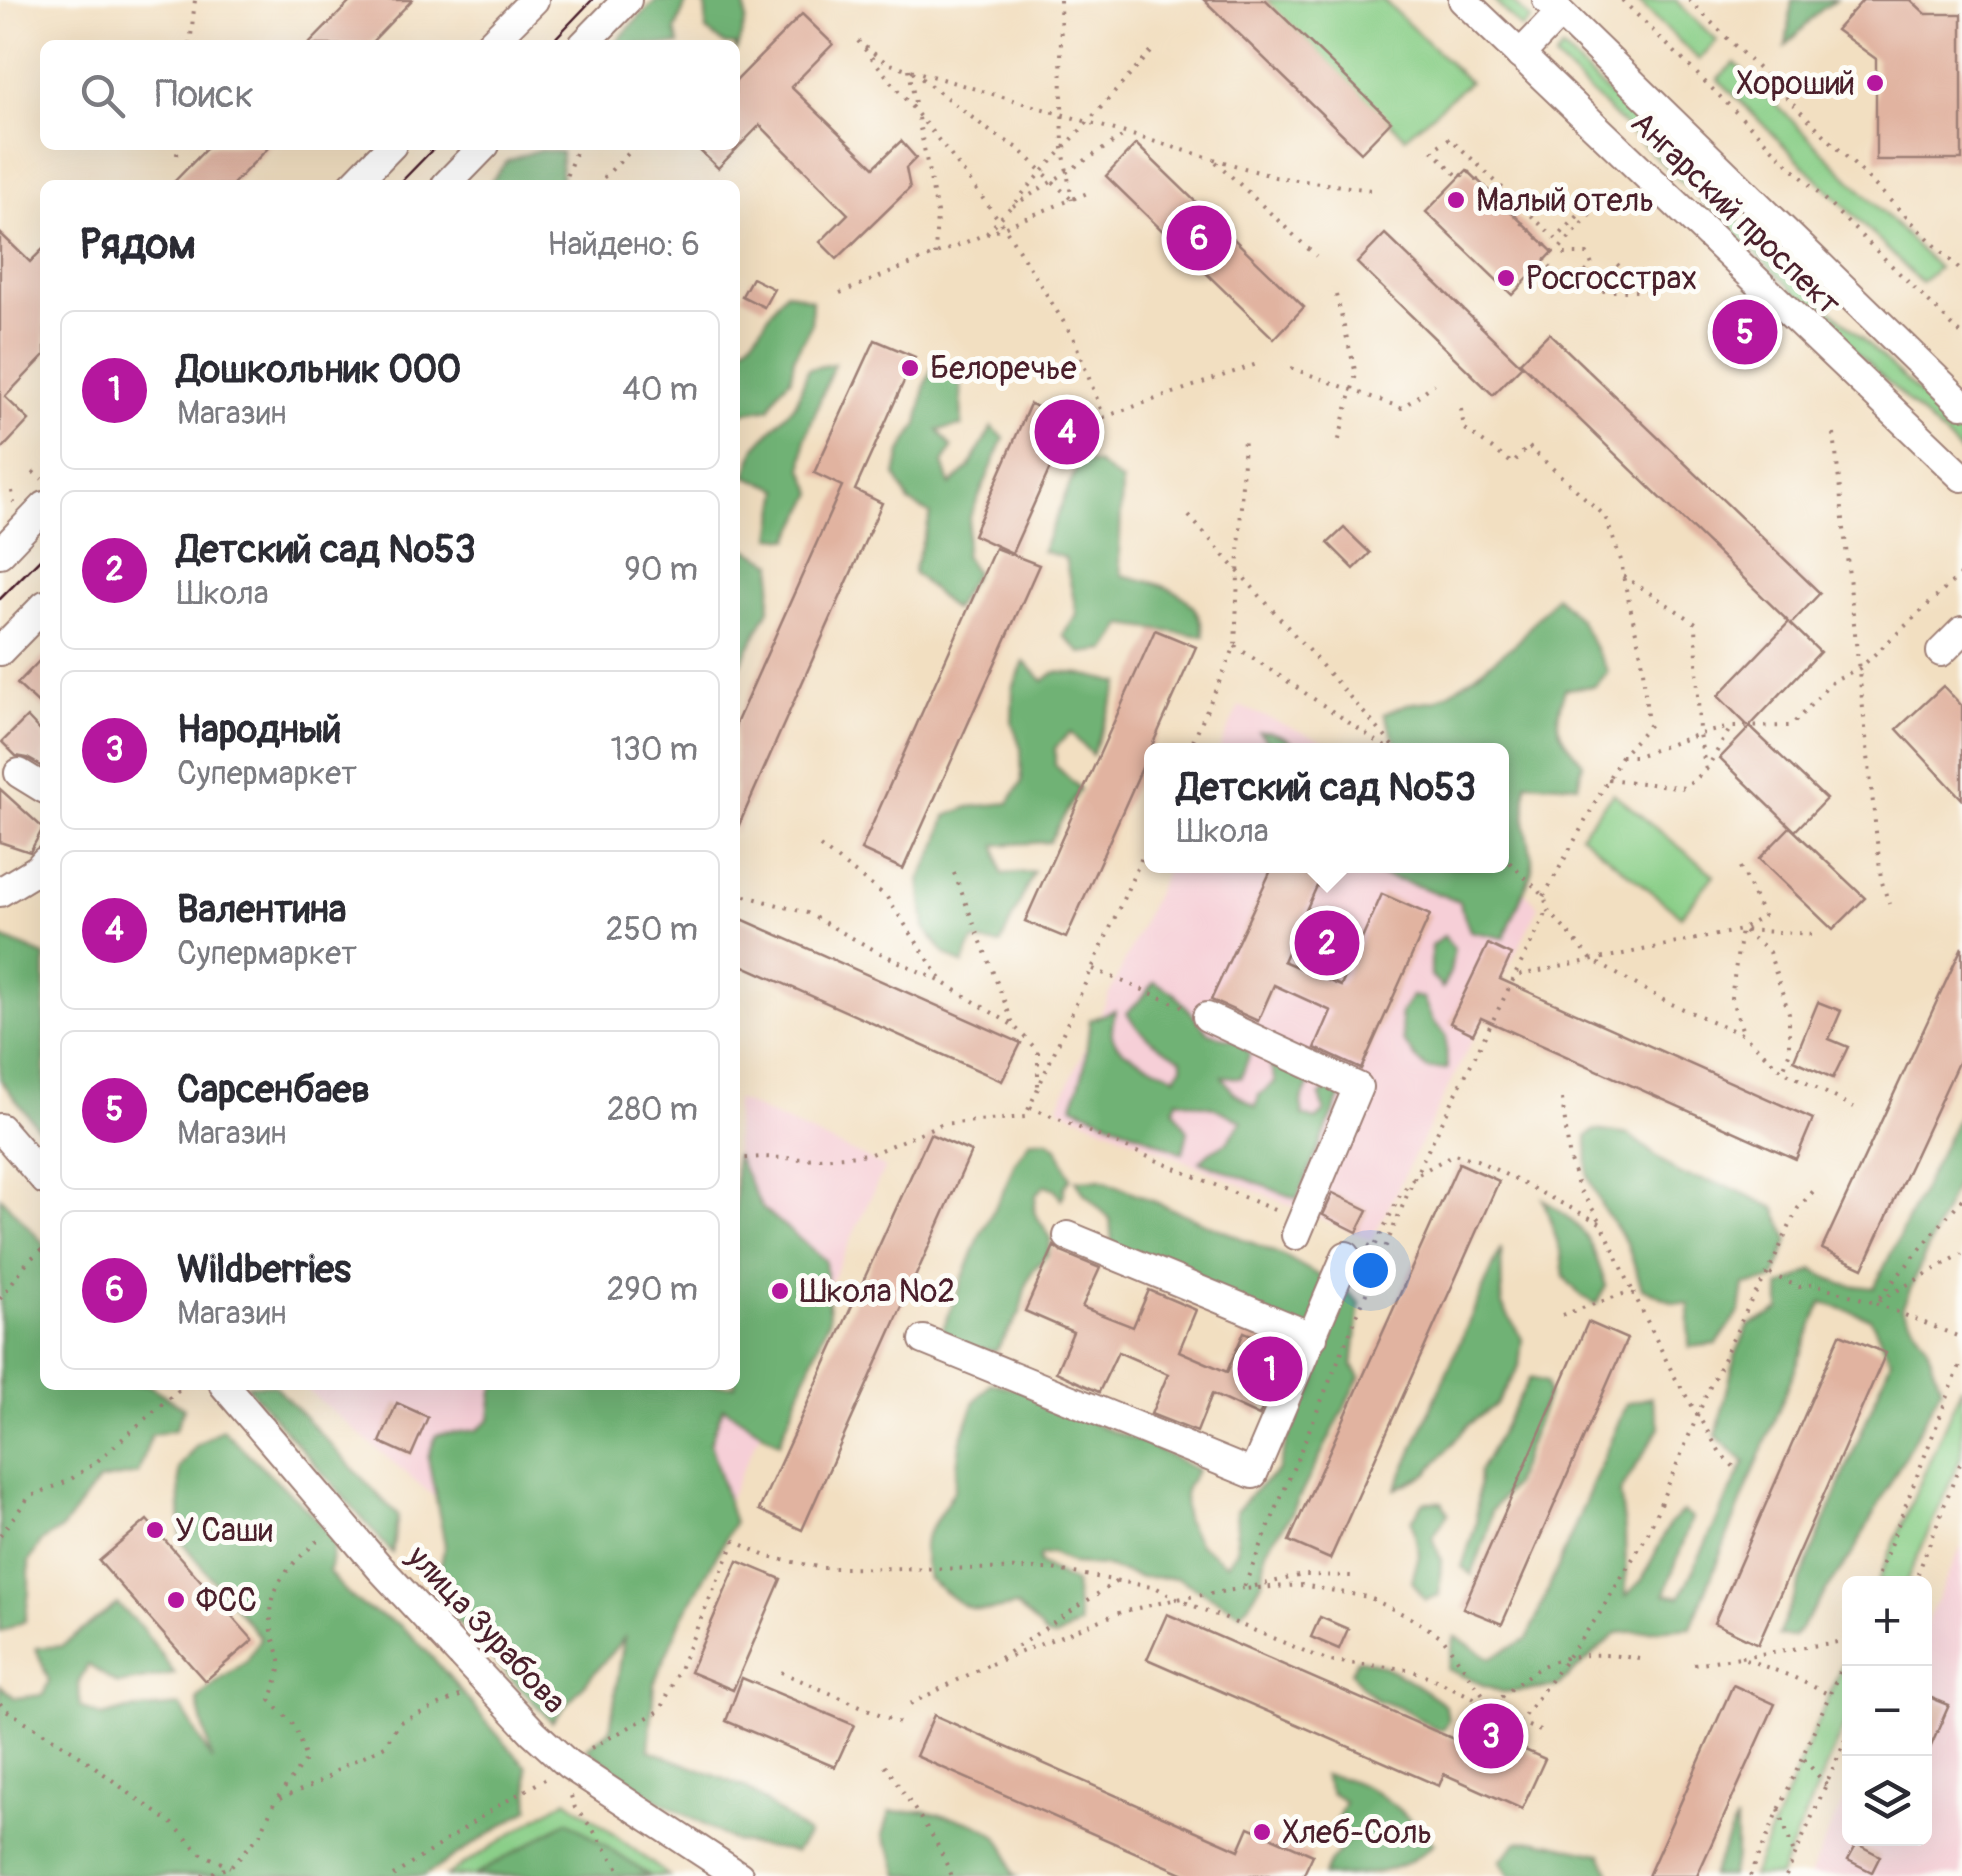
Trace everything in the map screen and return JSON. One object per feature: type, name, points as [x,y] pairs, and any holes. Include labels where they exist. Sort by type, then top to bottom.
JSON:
[{"type":"street","points":[[494,40],[534,0]]},
{"type":"street","points":[[588,40],[626,0]]},
{"type":"street","name":"Ангарский проспект","points":[[1463,0],[1962,477]]},
{"type":"street","points":[[1520,56],[1554,6]]},
{"type":"street","name":"Ангарский проспект","points":[[1554,6],[1962,404]]},
{"type":"street","points":[[358,180],[387,150]]},
{"type":"street","points":[[451,180],[480,150]]},
{"type":"street","points":[[0,554],[40,511]]},
{"type":"street","points":[[0,650],[40,610]]},
{"type":"street","points":[[1940,652],[1962,631]]},
{"type":"street","points":[[19,773],[40,786]]},
{"type":"street","points":[[0,892],[40,867]]},
{"type":"street","points":[[1207,1017],[1358,1087],[1299,1228]]},
{"type":"street","points":[[0,1128],[40,1174]]},
{"type":"street","points":[[1068,1236],[1313,1337]]},
{"type":"street","points":[[924,1340],[1254,1474],[1351,1249]]},
{"type":"street","name":"улица Зурабова","points":[[228,1390],[381,1568],[533,1732],[568,1764],[738,1876]]},
{"type":"path","points":[[191,40],[195,0]]},
{"type":"path","points":[[1060,0],[1063,149],[1072,200]]},
{"type":"path","points":[[1622,0],[1962,334]]},
{"type":"path","points":[[1689,0],[1962,272]]},
{"type":"path","points":[[1257,364],[1104,417],[1073,337],[1005,228],[858,41],[887,63],[1274,177],[1370,190]]},
{"type":"path","points":[[986,234],[1152,51]]},
{"type":"path","points":[[909,70],[937,213],[935,255]]},
{"type":"path","points":[[909,70],[1018,148],[1072,200]]},
{"type":"path","points":[[1009,209],[1128,134]]},
{"type":"path","points":[[1592,201],[1556,239],[1450,138],[1432,150],[1460,178],[1467,170],[1547,247],[1552,252],[1544,261],[1564,280],[1582,279],[1594,291],[1685,291]]},
{"type":"path","points":[[177,155],[178,150]]},
{"type":"path","points":[[565,180],[576,150]]},
{"type":"path","points":[[601,180],[632,150]]},
{"type":"path","points":[[1213,158],[1316,256]]},
{"type":"path","points":[[840,293],[1090,192]]},
{"type":"path","points":[[1598,207],[1560,248],[1566,254],[1587,254],[1592,265],[1585,273],[1595,285],[1630,285],[1614,267],[1617,264],[1636,283],[1677,283]]},
{"type":"path","points":[[1336,295],[1356,374],[1337,447]]},
{"type":"path","points":[[1291,368],[1402,408],[1434,384]]},
{"type":"path","points":[[1462,409],[1464,428],[1513,464],[1528,446],[1605,516],[1622,563],[1642,658],[1647,716]]},
{"type":"path","points":[[1834,434],[1881,878],[1889,904]]},
{"type":"path","points":[[1192,743],[1235,646],[1244,436]]},
{"type":"path","points":[[34,472],[40,477]]},
{"type":"path","points":[[1188,516],[1391,743]]},
{"type":"path","points":[[1621,756],[1636,756],[1730,727],[1791,726],[1834,680],[1860,668],[1962,572]]},
{"type":"path","points":[[1623,576],[1696,623],[1700,734],[1706,770]]},
{"type":"path","points":[[1235,646],[1380,743]]},
{"type":"path","points":[[1544,896],[1621,756],[1654,721]]},
{"type":"path","points":[[1608,780],[1684,788],[1706,770],[1730,727]]},
{"type":"path","points":[[820,846],[886,896],[944,983]]},
{"type":"path","points":[[740,1159],[872,1154],[940,1124],[1025,1117],[1144,853]]},
{"type":"path","points":[[1509,862],[1544,896],[1548,910],[1592,960],[1667,1002],[1744,1035],[1783,1071],[1854,1107]]},
{"type":"path","points":[[1740,867],[1763,916],[1741,930],[1731,998],[1744,1035]]},
{"type":"path","points":[[954,872],[1014,1026]]},
{"type":"path","points":[[740,895],[807,913],[944,983],[1014,1026],[1038,1051],[1038,1090]]},
{"type":"path","points":[[1243,1589],[1415,1176],[1548,910]]},
{"type":"path","points":[[1741,930],[1768,952],[1789,1013],[1789,1053],[1783,1071]]},
{"type":"path","points":[[1515,976],[1741,930],[1816,934]]},
{"type":"path","points":[[1093,969],[1207,1017]]},
{"type":"path","points":[[1562,1099],[1570,1161],[1579,1189],[1602,1224],[1647,1325],[1698,1416],[1721,1454],[1738,1471]]},
{"type":"path","points":[[1030,1106],[1299,1228]]},
{"type":"path","points":[[1351,1249],[1374,1248],[1400,1195],[1415,1176],[1454,1154],[1477,1160],[1602,1224]]},
{"type":"path","points":[[1516,1721],[1522,1719],[1598,1616],[1646,1535],[1750,1301],[1768,1273],[1798,1208],[1818,1186]]},
{"type":"path","points":[[1875,1302],[1962,1199]]},
{"type":"path","points":[[0,1299],[40,1251]]},
{"type":"path","points":[[1875,1302],[1962,1254]]},
{"type":"path","points":[[1768,1273],[1799,1287],[1815,1284],[1875,1302],[1962,1338]]},
{"type":"path","points":[[1562,1316],[1626,1293],[1634,1294]]},
{"type":"path","points":[[1879,1576],[1962,1360]]},
{"type":"path","points":[[0,1536],[28,1497],[68,1481],[95,1463],[178,1390]]},
{"type":"path","points":[[1917,1576],[1962,1458]]},
{"type":"path","points":[[1954,1480],[1962,1473]]},
{"type":"path","points":[[202,1876],[230,1866],[260,1835],[275,1801],[306,1759],[294,1725],[270,1700],[281,1666],[270,1602],[296,1560],[330,1530]]},
{"type":"path","points":[[593,1747],[661,1710],[735,1542],[768,1556],[824,1568],[1052,1569],[1157,1588],[1329,1661],[1407,1669],[1545,1733]]},
{"type":"path","points":[[1243,1589],[1303,1576],[1354,1576]]},
{"type":"path","points":[[990,1664],[1117,1580]]},
{"type":"path","points":[[910,1704],[990,1664],[1121,1612],[1177,1598],[1302,1585],[1368,1597],[1442,1637],[1491,1706]]},
{"type":"path","points":[[1694,1664],[1842,1641]]},
{"type":"path","points":[[1491,1706],[1538,1668],[1568,1656],[1639,1659]]},
{"type":"path","points":[[1740,1657],[1828,1694]]},
{"type":"path","points":[[1750,1876],[1842,1665]]},
{"type":"path","points":[[781,1672],[902,1724]]},
{"type":"path","points":[[275,1801],[324,1780],[385,1746],[398,1723],[472,1691]]},
{"type":"path","points":[[0,1703],[174,1824],[200,1853],[230,1866]]},
{"type":"path","points":[[1786,1876],[1842,1749]]},
{"type":"path","points":[[1803,1758],[1827,1786]]},
{"type":"path","points":[[885,1765],[936,1840],[952,1876]]},
{"type":"path","points":[[393,1876],[552,1776]]},
{"type":"path","points":[[569,1791],[575,1808],[624,1876]]},
{"type":"path","points":[[1779,1810],[1796,1856]]},
{"type":"shaded area","points":[[1239,706],[1329,743],[1222,743]]},
{"type":"shaded area","points":[[1165,873],[1505,873],[1539,906],[1372,1240],[1058,1107]]},
{"type":"shaded area","name":"Школа №2","points":[[740,1101],[885,1167],[669,1626],[520,1569],[307,1390],[740,1390]]},
{"type":"shaded area","points":[[1962,1545],[1962,1876],[1809,1876],[1842,1803],[1842,1846],[1932,1846],[1932,1611]]},
{"type":"green space","points":[[656,0],[745,0],[746,20],[740,40],[719,40],[706,31],[706,4],[687,1],[675,31],[678,40],[618,40]]},
{"type":"green space","points":[[1265,0],[1383,0],[1469,82],[1405,137]]},
{"type":"green space","points":[[1493,0],[1511,0],[1531,20],[1522,29]]},
{"type":"green space","points":[[1637,0],[1675,0],[1717,41],[1699,60]]},
{"type":"green space","points":[[1792,0],[1836,0],[1786,46]]},
{"type":"green space","points":[[1562,49],[1962,435],[1962,454],[1555,59]]},
{"type":"green space","points":[[1735,63],[1938,268],[1921,283],[1718,79]]},
{"type":"green space","points":[[538,150],[561,152],[561,180],[492,180],[507,161]]},
{"type":"green space","points":[[786,291],[812,300],[811,325],[794,357],[791,378],[770,408],[740,413],[740,349],[758,332]]},
{"type":"green space","points":[[937,355],[961,386],[962,426],[938,430],[952,448],[943,463],[950,485],[969,468],[992,427],[1004,438],[970,517],[964,555],[975,572],[953,610],[913,572],[931,514],[909,502],[896,476],[901,452],[918,424],[925,386]]},
{"type":"green space","points":[[834,364],[805,439],[803,469],[814,493],[790,539],[772,537],[780,489],[746,476],[756,447],[796,403],[808,369]]},
{"type":"green space","points":[[1080,460],[1098,464],[1122,482],[1122,575],[1164,586],[1186,599],[1200,620],[1204,636],[1123,625],[1107,650],[1081,653],[1063,635],[1077,615],[1065,558],[1042,551]]},
{"type":"green space","points":[[740,546],[774,563],[769,609],[740,665]]},
{"type":"green space","points":[[1556,596],[1579,619],[1608,672],[1595,686],[1565,689],[1558,713],[1559,729],[1583,763],[1578,785],[1526,782],[1525,823],[1532,872],[1504,938],[1470,931],[1459,902],[1373,873],[1509,873],[1509,743],[1396,743],[1384,714],[1407,704],[1436,700],[1515,644]]},
{"type":"green space","points":[[1024,662],[1044,681],[1055,672],[1120,683],[1092,755],[1070,732],[1055,748],[1055,765],[1080,789],[1049,842],[996,845],[1002,874],[1034,872],[1000,945],[973,941],[963,965],[944,953],[925,928],[920,880],[939,842],[946,816],[969,807],[1009,803],[1022,782],[1021,748],[1012,722],[1013,688]]},
{"type":"green space","points":[[1259,732],[1281,736],[1292,743],[1269,743]]},
{"type":"green space","points":[[1613,793],[1714,875],[1681,916],[1580,834]]},
{"type":"green space","points":[[1444,936],[1454,948],[1450,972],[1442,988],[1431,976],[1431,946]]},
{"type":"green space","points":[[0,937],[40,954],[40,1131],[0,1079]]},
{"type":"green space","points":[[1154,982],[1173,992],[1209,1033],[1237,1041],[1250,1053],[1241,1078],[1222,1076],[1233,1092],[1256,1107],[1259,1095],[1275,1082],[1269,1062],[1290,1061],[1312,1077],[1301,1102],[1303,1116],[1316,1120],[1325,1112],[1320,1096],[1329,1088],[1344,1089],[1297,1199],[1200,1161],[1226,1143],[1242,1121],[1213,1107],[1177,1099],[1174,1109],[1188,1131],[1183,1153],[1073,1105],[1084,1069],[1090,1020],[1115,1010],[1112,1035],[1121,1048],[1175,1076],[1182,1066],[1182,1059],[1151,1040],[1127,1013]]},
{"type":"green space","points":[[1412,996],[1423,998],[1433,1021],[1446,1035],[1447,1069],[1428,1069],[1403,1041],[1400,1014]]},
{"type":"green space","points":[[1962,1108],[1962,1170],[1902,1308],[1926,1343],[1941,1388],[1853,1553],[1794,1637],[1778,1636],[1891,1360],[1870,1318],[1822,1302],[1691,1627],[1617,1633],[1557,1687],[1501,1693],[1447,1669],[1455,1636],[1490,1658],[1528,1638],[1626,1404],[1651,1397],[1660,1427],[1620,1492],[1626,1596],[1642,1580],[1670,1523],[1683,1512],[1692,1518],[1665,1594],[1680,1597],[1745,1462],[1716,1436],[1736,1354],[1749,1326],[1780,1310],[1780,1287],[1813,1270],[1842,1284],[1874,1288]]},
{"type":"green space","points":[[1595,1130],[1629,1135],[1679,1174],[1728,1186],[1775,1208],[1789,1240],[1774,1280],[1744,1285],[1740,1311],[1717,1344],[1689,1347],[1689,1304],[1673,1302],[1642,1288],[1627,1244],[1603,1209],[1588,1176],[1587,1136]]},
{"type":"green space","points":[[1030,1140],[1048,1140],[1057,1147],[1071,1178],[1061,1199],[1055,1189],[1045,1185],[1036,1195],[1034,1212],[1051,1238],[1048,1254],[1033,1270],[1020,1313],[996,1351],[953,1346],[942,1331],[980,1235]]},
{"type":"green space","name":"Школа №2","points":[[740,1164],[762,1208],[825,1260],[829,1318],[779,1443],[723,1407],[710,1443],[734,1523],[681,1620],[654,1683],[649,1750],[745,1787],[808,1834],[795,1852],[735,1842],[649,1795],[586,1748],[610,1730],[624,1638],[552,1722],[434,1597],[445,1545],[428,1458],[436,1435],[477,1430],[490,1419],[493,1390],[740,1390]]},
{"type":"green space","points":[[1101,1179],[1286,1257],[1346,1291],[1360,1303],[1353,1366],[1360,1377],[1290,1516],[1266,1550],[1262,1582],[1249,1605],[1240,1612],[1177,1578],[1139,1577],[1103,1566],[1072,1564],[1052,1553],[1039,1556],[1039,1564],[1074,1583],[1079,1625],[1055,1638],[1046,1636],[1016,1606],[977,1610],[928,1579],[923,1548],[926,1537],[954,1490],[960,1443],[975,1401],[991,1383],[1027,1391],[1197,1470],[1184,1495],[1185,1519],[1199,1544],[1227,1564],[1237,1550],[1236,1511],[1278,1471],[1287,1441],[1289,1412],[1320,1350],[1112,1245],[1110,1219],[1076,1180]]},
{"type":"green space","points":[[0,1196],[40,1240],[40,1390],[156,1390],[184,1408],[175,1430],[151,1435],[138,1474],[98,1481],[63,1528],[41,1542],[29,1562],[25,1621],[0,1632]]},
{"type":"green space","points":[[1543,1199],[1569,1218],[1590,1244],[1606,1286],[1596,1304],[1581,1296],[1564,1277],[1561,1253]]},
{"type":"green space","points":[[1501,1248],[1502,1305],[1522,1339],[1519,1367],[1497,1404],[1468,1425],[1427,1474],[1396,1489]]},
{"type":"green space","points":[[1530,1378],[1546,1382],[1548,1394],[1513,1485],[1491,1511],[1488,1532],[1472,1575],[1462,1567],[1476,1524],[1479,1472]]},
{"type":"green space","points":[[1962,1385],[1962,1455],[1909,1576],[1880,1576]]},
{"type":"green space","points":[[250,1390],[279,1390],[398,1516],[392,1553]]},
{"type":"green space","points":[[222,1429],[306,1508],[335,1541],[329,1572],[339,1584],[361,1605],[399,1625],[419,1643],[527,1766],[530,1808],[424,1876],[0,1876],[0,1685],[15,1698],[43,1695],[49,1681],[36,1648],[62,1646],[117,1604],[143,1629],[175,1674],[118,1684],[88,1665],[79,1681],[80,1707],[102,1717],[128,1710],[181,1706],[212,1761],[197,1700],[247,1661],[260,1638],[181,1541],[179,1468],[196,1446]]},
{"type":"green space","points":[[1424,1502],[1442,1502],[1448,1513],[1433,1537],[1441,1561],[1439,1595],[1425,1600],[1412,1581],[1419,1555],[1412,1520]]},
{"type":"green space","points":[[1357,1659],[1390,1669],[1444,1704],[1449,1720],[1443,1730],[1377,1700],[1351,1672]]},
{"type":"green space","points":[[1842,1664],[1842,1730],[1779,1876],[1752,1876]]},
{"type":"green space","points":[[1323,1775],[1370,1789],[1434,1843],[1396,1868],[1323,1876],[1350,1838],[1332,1837],[1345,1802],[1331,1793]]},
{"type":"green space","points":[[567,1799],[669,1876],[446,1876]]},
{"type":"green space","points":[[924,1811],[970,1822],[991,1832],[1006,1849],[1017,1876],[899,1876],[883,1835],[890,1812]]},
{"type":"green space","points":[[1736,1820],[1736,1857],[1730,1876],[1711,1876]]},
{"type":"green space","points":[[568,1821],[650,1876],[474,1876]]},
{"type":"green space","points":[[1533,1840],[1601,1854],[1610,1872],[1604,1876],[1510,1876],[1500,1861],[1518,1842]]},
{"type":"building","points":[[352,0],[412,0],[374,40],[313,40]]},
{"type":"building","points":[[1204,0],[1266,0],[1391,121],[1361,152]]},
{"type":"building","points":[[1863,0],[1911,0],[1926,14],[1962,14],[1962,160],[1876,160],[1876,59],[1836,30]]},
{"type":"building","points":[[802,14],[833,44],[791,87],[874,167],[901,141],[916,158],[906,168],[910,188],[837,259],[820,242],[848,214],[760,125],[740,145],[740,77]]},
{"type":"building","points":[[1136,144],[1304,307],[1274,339],[1106,176]]},
{"type":"building","points":[[205,150],[266,150],[237,180],[176,180]]},
{"type":"building","points":[[699,150],[736,150],[718,168]]},
{"type":"building","points":[[1467,170],[1553,252],[1512,295],[1426,212]]},
{"type":"building","points":[[0,233],[30,262],[40,252],[40,360],[5,397],[29,420],[0,451]]},
{"type":"building","points":[[1385,234],[1522,366],[1493,395],[1357,263]]},
{"type":"building","points":[[752,278],[774,289],[764,307],[742,296]]},
{"type":"building","points":[[1549,333],[1820,593],[1791,624],[1820,652],[1749,727],[1718,696],[1789,622],[1520,362]]},
{"type":"building","points":[[875,340],[915,357],[855,490],[882,503],[740,823],[740,715],[842,486],[814,473]]},
{"type":"building","points":[[1030,404],[1071,421],[1012,553],[973,535]]},
{"type":"building","points":[[1344,528],[1370,553],[1354,569],[1328,543]]},
{"type":"building","points":[[995,548],[1039,565],[903,869],[861,850]]},
{"type":"building","points":[[1155,630],[1196,647],[1153,743],[1144,743],[1144,763],[1066,938],[1025,921]]},
{"type":"building","points":[[40,660],[40,705],[17,684]]},
{"type":"building","points":[[1943,686],[1962,706],[1962,799],[1897,729]]},
{"type":"building","points":[[27,717],[40,731],[40,765],[16,756],[2,742]]},
{"type":"building","points":[[1750,727],[1826,799],[1795,831],[1720,758]]},
{"type":"building","points":[[0,789],[40,825],[40,834],[30,852],[0,842]]},
{"type":"building","points":[[1790,827],[1865,898],[1833,930],[1759,859]]},
{"type":"building","points":[[1270,873],[1323,873],[1283,961],[1341,986],[1382,894],[1430,915],[1361,1069],[1315,1048],[1331,1011],[1274,985],[1258,1021],[1211,1000]]},
{"type":"building","points":[[740,918],[1021,1043],[1002,1081],[740,964]]},
{"type":"building","points":[[1488,944],[1511,955],[1500,979],[1813,1119],[1796,1159],[1481,1018],[1473,1034],[1450,1023]]},
{"type":"building","points":[[1962,947],[1962,1054],[1863,1268],[1822,1249]]},
{"type":"building","points":[[1818,1002],[1841,1011],[1829,1039],[1848,1047],[1833,1078],[1794,1060]]},
{"type":"building","points":[[930,1134],[971,1152],[802,1530],[759,1510]]},
{"type":"building","points":[[1459,1163],[1499,1181],[1330,1559],[1289,1541]]},
{"type":"building","points":[[1333,1193],[1368,1210],[1357,1232],[1323,1215]]},
{"type":"building","points":[[1054,1246],[1100,1268],[1082,1307],[1133,1327],[1149,1290],[1196,1310],[1179,1351],[1227,1372],[1244,1332],[1287,1350],[1259,1416],[1212,1394],[1197,1432],[1151,1414],[1168,1374],[1118,1352],[1099,1392],[1056,1372],[1073,1332],[1025,1311]]},
{"type":"building","points":[[1588,1322],[1627,1339],[1502,1624],[1463,1608]]},
{"type":"building","points":[[1840,1334],[1886,1353],[1758,1644],[1714,1623]]},
{"type":"building","points":[[397,1403],[428,1417],[411,1456],[380,1442]]},
{"type":"building","name":"ФСС","points":[[147,1520],[253,1640],[205,1681],[99,1561]]},
{"type":"building","points":[[738,1561],[781,1579],[733,1690],[690,1672]]},
{"type":"building","points":[[1167,1614],[1472,1747],[1480,1730],[1545,1759],[1522,1809],[1444,1774],[1439,1786],[1147,1659]]},
{"type":"building","points":[[1320,1617],[1348,1629],[1339,1649],[1311,1637]]},
{"type":"building","points":[[742,1678],[854,1725],[835,1767],[726,1721]]},
{"type":"building","points":[[1733,1685],[1775,1704],[1697,1876],[1648,1876]]},
{"type":"building","points":[[1932,1698],[1949,1705],[1932,1744]]},
{"type":"building","points":[[934,1715],[1239,1850],[1249,1827],[1313,1855],[1303,1876],[1189,1876],[916,1756]]},
{"type":"building","points":[[1856,1846],[1880,1856],[1872,1872],[1848,1860]]},
{"type":"tram line","points":[[554,40],[592,0]]},
{"type":"tram line","points":[[403,180],[432,150]]},
{"type":"tram line","points":[[0,599],[40,559]]},
{"type":"place","name":"Хороший","points":[[1875,83]]},
{"type":"place","name":"Малый отель","points":[[1456,200]]},
{"type":"place","name":"Wildberries","points":[[1199,238]]},
{"type":"place","name":"Росгосстрах","points":[[1506,278]]},
{"type":"place","name":"Сарсенбаев","points":[[1745,332]]},
{"type":"place","name":"Белоречье","points":[[910,368]]},
{"type":"place","name":"Валентина","points":[[1067,432]]},
{"type":"place","name":"Детский сад №53","points":[[1327,943]]},
{"type":"place","name":"Школа №2","points":[[780,1291]]},
{"type":"place","name":"Дошкольник ООО","points":[[1270,1369]]},
{"type":"place","name":"У Саши","points":[[155,1530]]},
{"type":"place","name":"ФСС","points":[[176,1600]]},
{"type":"place","name":"Народный","points":[[1491,1736]]},
{"type":"place","name":"Хлеб-Соль","points":[[1262,1832]]}]
